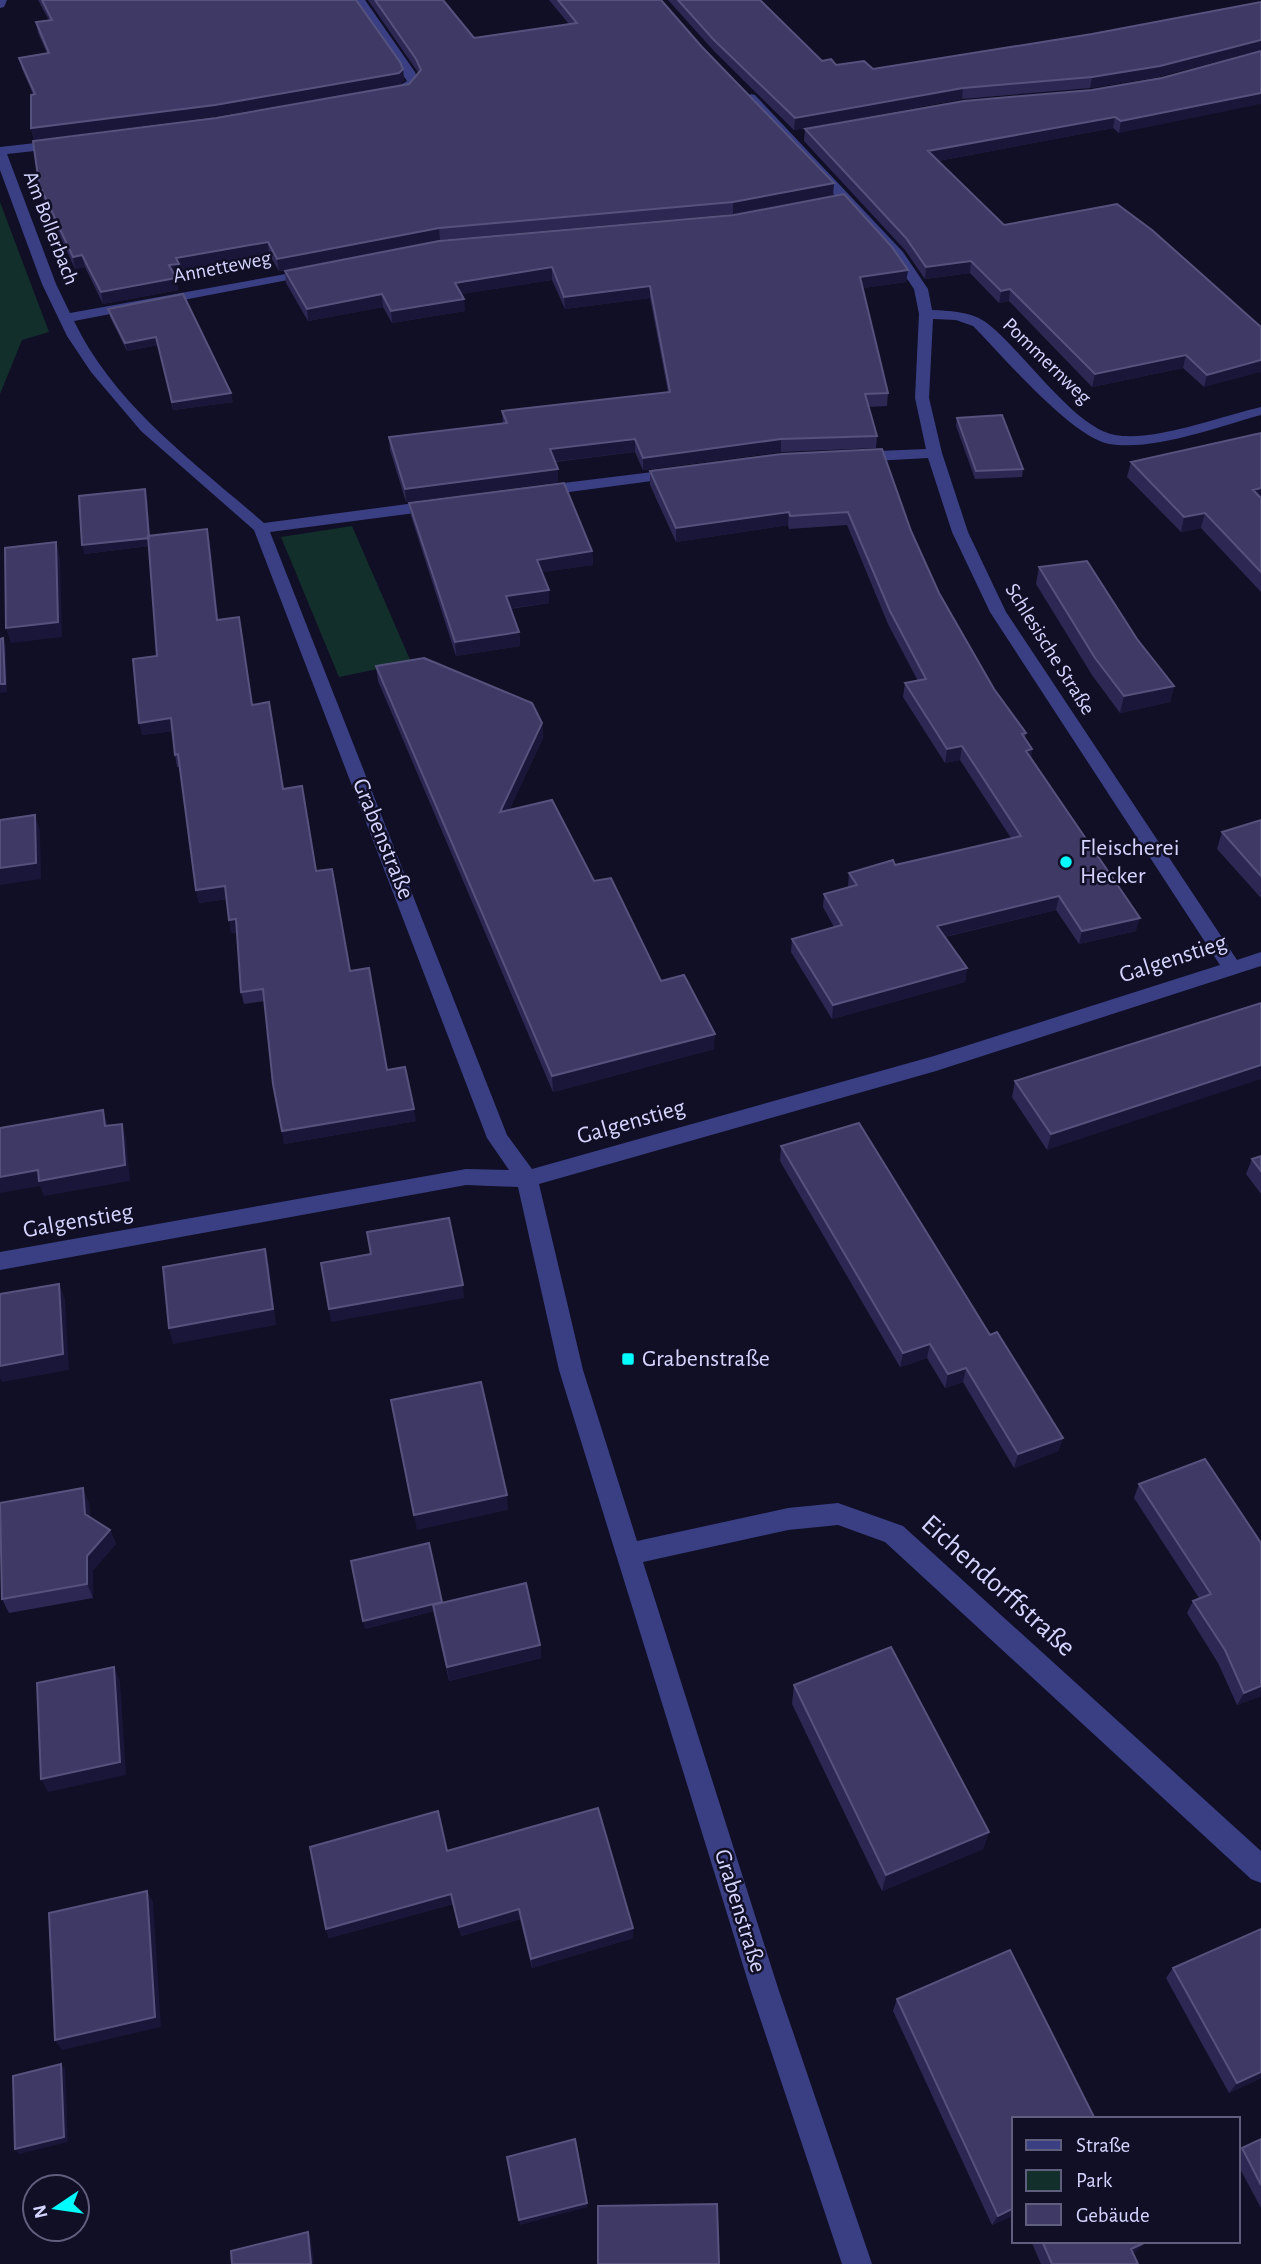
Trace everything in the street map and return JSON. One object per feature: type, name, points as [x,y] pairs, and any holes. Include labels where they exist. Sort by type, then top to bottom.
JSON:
[{"type":"street","points":[[359,0],[410,72],[413,82],[405,90],[372,98]]},
{"type":"street","name":"Schlesische Straße","points":[[735,82],[796,136],[839,200],[898,255],[921,289],[926,314],[922,398],[934,453],[960,532],[998,612],[1232,968]]},
{"type":"street","name":"Am Bollerbach","points":[[65,318],[0,152],[77,142]]},
{"type":"street","name":"Annetteweg","points":[[65,318],[331,268]]},
{"type":"street","name":"Pommernweg","points":[[926,314],[958,316],[978,323],[1082,425],[1110,439],[1143,439],[1261,411]]},
{"type":"street","name":"Grabenstraße","points":[[65,318],[97,372],[146,428],[261,528],[498,1138],[527,1179],[571,1370],[764,1988],[857,2264]]},
{"type":"street","points":[[844,457],[934,453]]},
{"type":"street","points":[[524,493],[687,472]]},
{"type":"street","points":[[261,528],[458,502]]},
{"type":"street","name":"Galgenstieg","points":[[0,1261],[467,1177],[527,1179],[936,1063],[1261,959]]},
{"type":"street","name":"Eichendorffstraße","points":[[630,1554],[788,1519],[838,1514],[894,1534],[1261,1869]]},
{"type":"green space","points":[[0,202],[49,332],[22,340],[0,394]]},
{"type":"green space","points":[[352,526],[411,662],[339,677],[281,537]]},
{"type":"building","points":[[42,0],[356,0],[403,69],[399,73],[215,105],[31,128],[31,95],[35,94],[19,58],[49,53],[36,22],[52,20]]},
{"type":"building","points":[[375,0],[443,0],[474,38],[577,23],[558,0],[661,0],[702,47],[834,183],[733,202],[439,228],[277,259],[268,242],[176,258],[179,264],[169,265],[176,278],[101,292],[82,255],[73,257],[39,184],[33,141],[216,118],[409,84],[421,70]]},
{"type":"building","points":[[678,0],[760,0],[822,61],[831,59],[836,65],[864,61],[873,69],[1092,34],[1261,2],[1261,40],[1160,66],[1092,77],[963,88],[795,118],[714,40]]},
{"type":"building","points":[[1261,51],[1261,93],[1121,121],[1115,117],[928,151],[1004,225],[1117,204],[1152,230],[1261,327],[1261,360],[1207,375],[1186,355],[1095,374],[1010,289],[1001,291],[971,261],[926,267],[906,238],[805,129],[964,101],[1092,90],[1162,78]]},
{"type":"building","points":[[844,194],[892,247],[908,270],[860,277],[888,393],[865,394],[877,436],[781,439],[643,458],[635,439],[550,449],[558,469],[405,489],[389,437],[507,423],[502,411],[670,392],[650,286],[564,297],[552,267],[455,283],[464,299],[391,311],[382,294],[307,309],[285,271],[439,241],[734,215]]},
{"type":"building","points":[[183,294],[231,393],[172,402],[156,337],[125,343],[108,309]]},
{"type":"building","points":[[1002,415],[1023,469],[976,471],[957,418]]},
{"type":"building","points":[[1261,433],[1261,488],[1253,490],[1261,498],[1261,572],[1205,513],[1184,517],[1131,462]]},
{"type":"building","points":[[882,449],[911,531],[939,593],[994,689],[1026,733],[1022,734],[1032,749],[1026,751],[1140,918],[1082,931],[1059,896],[937,926],[967,968],[833,1005],[792,939],[842,925],[824,894],[857,885],[849,873],[893,860],[895,865],[1021,836],[962,746],[947,749],[905,683],[926,679],[890,611],[848,512],[790,516],[789,512],[676,528],[650,471],[782,454]]},
{"type":"building","points":[[564,483],[592,551],[537,560],[549,590],[506,596],[519,632],[455,642],[409,503]]},
{"type":"building","points":[[145,489],[149,538],[82,545],[79,496]]},
{"type":"building","points":[[207,529],[217,620],[239,617],[252,705],[269,702],[283,789],[302,786],[316,871],[332,869],[350,971],[369,968],[387,1070],[405,1067],[414,1109],[282,1131],[273,1084],[263,989],[241,992],[236,919],[229,920],[225,886],[196,890],[171,718],[139,723],[133,659],[157,656],[148,536]]},
{"type":"building","points":[[56,542],[58,622],[6,628],[5,548]]},
{"type":"building","points":[[1087,561],[1137,639],[1174,686],[1124,696],[1095,658],[1039,567]]},
{"type":"building","points":[[3,638],[5,684],[0,684],[0,639]]},
{"type":"building","points":[[424,658],[532,703],[542,723],[500,812],[552,800],[594,881],[611,878],[661,981],[684,975],[715,1034],[552,1076],[376,666]]},
{"type":"building","points":[[35,815],[36,863],[0,868],[0,820]]},
{"type":"building","points":[[1261,820],[1261,876],[1222,832]]},
{"type":"building","points":[[1261,1003],[1261,1065],[1051,1134],[1015,1081]]},
{"type":"building","points":[[103,1110],[105,1126],[122,1124],[125,1165],[39,1181],[38,1170],[0,1177],[0,1128]]},
{"type":"building","points":[[859,1123],[990,1335],[997,1332],[1063,1438],[1018,1454],[966,1368],[948,1374],[930,1344],[903,1353],[781,1146]]},
{"type":"building","points":[[1261,1156],[1261,1171],[1252,1159]]},
{"type":"building","points":[[449,1218],[463,1285],[329,1309],[321,1263],[371,1254],[367,1232]]},
{"type":"building","points":[[265,1249],[273,1309],[169,1328],[163,1267]]},
{"type":"building","points":[[59,1284],[63,1354],[0,1366],[0,1294]]},
{"type":"building","points":[[481,1382],[507,1495],[414,1515],[391,1400]]},
{"type":"building","points":[[1205,1459],[1261,1543],[1261,1686],[1244,1693],[1225,1650],[1193,1601],[1211,1594],[1139,1484]]},
{"type":"building","points":[[83,1488],[85,1514],[110,1530],[87,1556],[87,1584],[2,1599],[0,1503]]},
{"type":"building","points":[[429,1543],[442,1602],[363,1621],[351,1561]]},
{"type":"building","points":[[526,1583],[540,1645],[447,1667],[433,1605]]},
{"type":"building","points":[[891,1647],[989,1832],[886,1875],[794,1685]]},
{"type":"building","points":[[114,1667],[120,1762],[41,1779],[37,1683]]},
{"type":"building","points":[[598,1808],[633,1928],[531,1959],[519,1909],[459,1927],[451,1894],[326,1929],[310,1847],[438,1811],[447,1851]]},
{"type":"building","points":[[147,1891],[155,2017],[55,2040],[49,1913]]},
{"type":"building","points":[[1261,1929],[1261,2072],[1237,2083],[1173,1968]]},
{"type":"building","points":[[1010,1950],[1094,2117],[1012,2117],[1012,2209],[998,2216],[897,1999]]},
{"type":"building","points":[[61,2064],[64,2137],[15,2149],[13,2076]]},
{"type":"building","points":[[575,2139],[587,2203],[519,2220],[507,2157]]},
{"type":"building","points":[[1261,2139],[1261,2185],[1242,2148]]},
{"type":"building","points":[[717,2204],[719,2264],[598,2264],[598,2206]]},
{"type":"building","points":[[308,2232],[311,2264],[232,2264],[231,2251]]},
{"type":"building","points":[[1043,2243],[1144,2243],[1131,2249],[1138,2264],[1052,2264]]},
{"type":"place","name":"Fleischerei Hecker","points":[[1066,862]]},
{"type":"place","name":"Grabenstraße","points":[[628,1359]]}]
